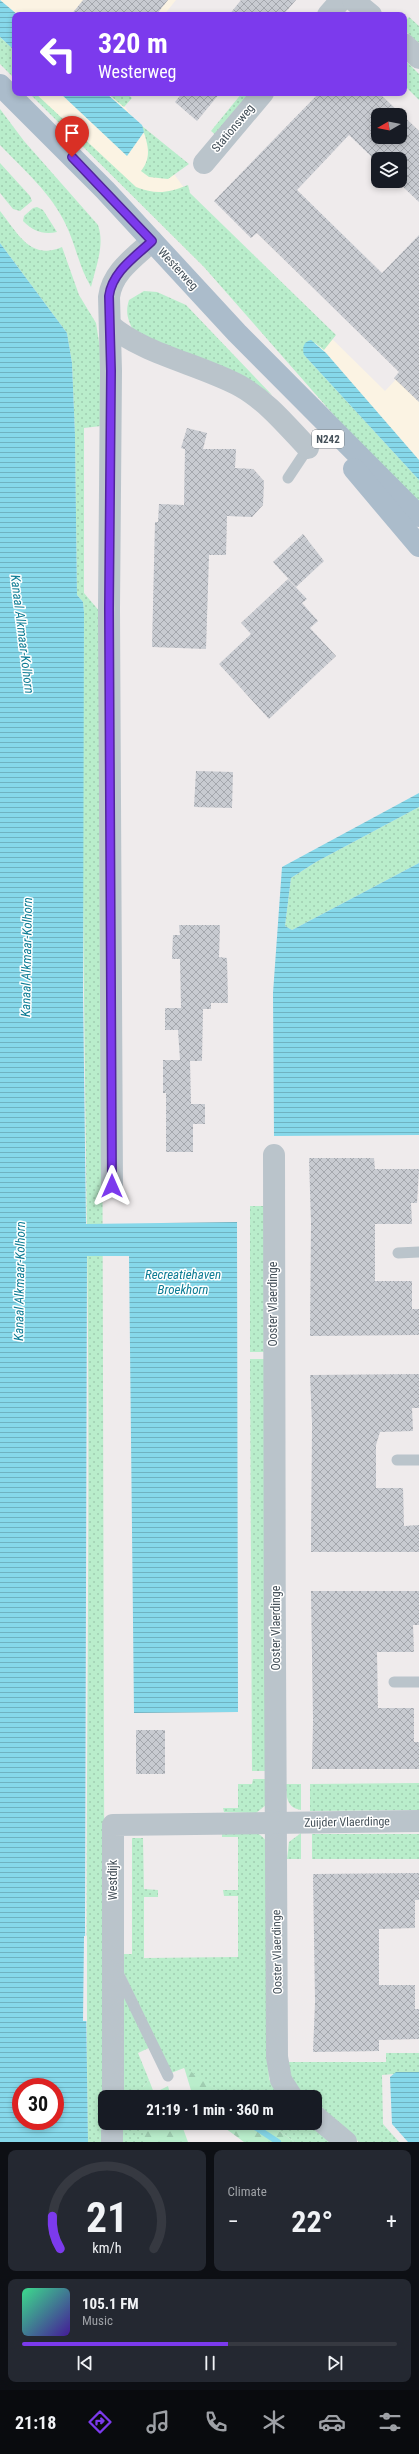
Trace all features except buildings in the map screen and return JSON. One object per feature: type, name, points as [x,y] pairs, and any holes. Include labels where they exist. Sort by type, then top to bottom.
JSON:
[{"type":"main road","name":"Westerweg","points":[[0,85],[152,241],[237,333],[419,516]]},
{"type":"main road","name":"Westerweg","points":[[237,333],[419,546]]},
{"type":"street","points":[[331,12],[341,0]]},
{"type":"street","points":[[353,0],[367,12]]},
{"type":"street","points":[[407,47],[419,58]]},
{"type":"street","name":"Stationsweg","points":[[204,163],[260,96]]},
{"type":"street","points":[[112,1186],[109,296],[114,279],[152,241]]},
{"type":"street","points":[[110,325],[129,340],[182,360],[241,387],[276,414],[308,448]]},
{"type":"street","name":"Ooster Vlaerdinge","points":[[274,1155],[272,1355],[276,1574],[277,2057],[281,2080],[287,2090]]},
{"type":"street","name":"Zuijder Vlaerdinge","points":[[276,1823],[419,1821]]},
{"type":"street","name":"Westdijk","points":[[113,2090],[113,1825],[276,1823]]},
{"type":"street","points":[[322,2122],[346,2142]]},
{"type":"street","points":[[112,2130],[112,2142]]},
{"type":"lane","points":[[288,478],[308,448]]},
{"type":"lane","points":[[398,1253],[419,1252]]},
{"type":"lane","points":[[397,1460],[419,1460]]},
{"type":"lane","points":[[394,1682],[419,1682]]},
{"type":"lane","points":[[113,1964],[168,2076]]},
{"type":"shaded area","points":[[0,0],[176,0],[166,12],[12,12],[12,73],[0,59]]},
{"type":"shaded area","points":[[36,96],[117,96],[198,207],[385,391],[419,355],[419,491],[313,376]]},
{"type":"green space","points":[[409,17],[419,26],[419,43],[407,33],[407,19]]},
{"type":"green space","points":[[0,37],[12,48],[12,76],[0,64]]},
{"type":"green space","points":[[407,62],[419,74],[419,100],[407,88]]},
{"type":"green space","points":[[32,96],[38,96],[136,187],[143,190],[162,192],[188,185],[190,193],[336,335],[324,350],[315,343],[304,355],[419,480],[419,506],[339,421],[204,267]]},
{"type":"green space","points":[[111,96],[130,96],[132,98],[124,107]]},
{"type":"green space","points":[[240,96],[250,96],[217,136],[211,131]]},
{"type":"green space","points":[[0,109],[24,141],[98,225],[101,240],[91,287],[83,272],[66,225],[53,203],[36,182],[0,145]]},
{"type":"green space","points":[[142,126],[189,164],[168,179],[149,177],[141,171],[145,165],[148,155],[147,144]]},
{"type":"green space","points":[[0,163],[30,196],[32,201],[20,211],[13,209],[0,193]]},
{"type":"green space","points":[[37,207],[43,210],[57,232],[47,233],[38,231],[23,221],[24,216],[33,208]]},
{"type":"green space","points":[[0,211],[25,242],[33,247],[41,250],[51,250],[62,247],[79,295],[96,323],[104,374],[101,426],[84,428],[84,593],[101,613],[105,2090],[98,2090],[98,2130],[105,2130],[105,2142],[88,2142],[88,1335],[83,883],[84,612],[83,602],[77,595],[75,435],[72,363],[67,333],[0,243]]},
{"type":"green space","points":[[144,291],[157,292],[186,305],[272,395],[250,381],[134,332],[128,316],[127,309],[129,300]]},
{"type":"green space","points":[[419,807],[419,863],[292,930],[285,926],[291,878],[316,862]]},
{"type":"green space","points":[[250,1206],[265,1206],[265,1352],[250,1352]]},
{"type":"green space","points":[[250,1359],[265,1359],[267,1771],[252,1771]]},
{"type":"green space","points":[[253,1779],[268,1779],[266,1805],[256,1813],[224,1812],[223,1808],[238,1808],[238,1784],[252,1784]]},
{"type":"green space","points":[[419,1783],[419,1810],[310,1811],[310,1784]]},
{"type":"green space","points":[[286,1784],[301,1784],[301,1810],[293,1807],[288,1801]]},
{"type":"green space","points":[[222,1831],[248,1831],[259,1834],[267,1843],[268,2055],[269,2079],[275,2090],[217,2090],[184,2068],[171,2073],[124,1973],[122,1954],[132,1954],[132,1838],[143,1838],[144,1889],[158,1890],[158,1897],[144,1897],[144,1958],[238,1957],[238,1896],[224,1896],[223,1890],[238,1890],[238,1837],[222,1837]]},
{"type":"green space","points":[[301,1833],[301,1859],[287,1859],[289,1842]]},
{"type":"green space","points":[[312,1834],[419,1834],[419,1859],[312,1859]]},
{"type":"green space","points":[[121,1991],[151,2047],[138,2053],[149,2080],[143,2087],[143,2090],[116,2090]]},
{"type":"green space","points":[[386,2053],[419,2053],[419,2072],[382,2075],[383,2124],[399,2142],[359,2142],[322,2112],[322,2090],[296,2090],[294,2088],[287,2062],[386,2062]]},
{"type":"green space","points":[[184,2067],[218,2090],[191,2090]]},
{"type":"green space","points":[[149,2080],[153,2090],[143,2090],[143,2087]]},
{"type":"green space","points":[[168,2086],[169,2090],[160,2090]]},
{"type":"green space","points":[[116,2130],[143,2130],[143,2142],[116,2142]]},
{"type":"green space","points":[[143,2130],[184,2130],[188,2142],[143,2142]]},
{"type":"green space","points":[[228,2130],[277,2130],[295,2142],[244,2142]]},
{"type":"green space","points":[[277,2130],[317,2130],[332,2142],[295,2142]]},
{"type":"water","points":[[0,0],[14,12],[12,12],[12,48],[0,37]]},
{"type":"water","points":[[63,96],[109,96],[142,125],[144,132],[127,156]]},
{"type":"water","points":[[0,243],[67,333],[72,363],[75,435],[77,595],[83,602],[84,612],[83,992],[86,1224],[237,1222],[238,1712],[134,1713],[129,1256],[87,1256],[85,1926],[88,2142],[0,2142]]},
{"type":"water","points":[[311,340],[326,353],[419,460],[419,480],[304,355],[304,346],[306,342]]},
{"type":"water","points":[[419,793],[419,807],[316,862],[291,878],[285,926],[292,930],[419,863],[419,1135],[274,1136],[273,993],[282,867]]},
{"type":"water","points":[[396,2072],[419,2072],[419,2142],[408,2142],[392,2124],[390,2077]]},
{"type":"pier","points":[[84,1936],[87,1936],[87,2021],[83,2021]]},
{"type":"waterway","points":[[260,2130],[278,2142]]},
{"type":"route","points":[[72,157],[152,241],[118,273],[110,288],[109,296],[111,371],[109,609],[112,1186]]},
{"type":"water label","name":"Kanaal Alkmaar-Kolhorn","points":[[23,634]]},
{"type":"water label","name":"Kanaal Alkmaar-Kolhorn","points":[[26,957]]},
{"type":"water label","name":"Kanaal Alkmaar-Kolhorn","points":[[19,1281]]},
{"type":"water label","name":"Recreatiehaven Broekhorn","points":[[183,1282]]}]
